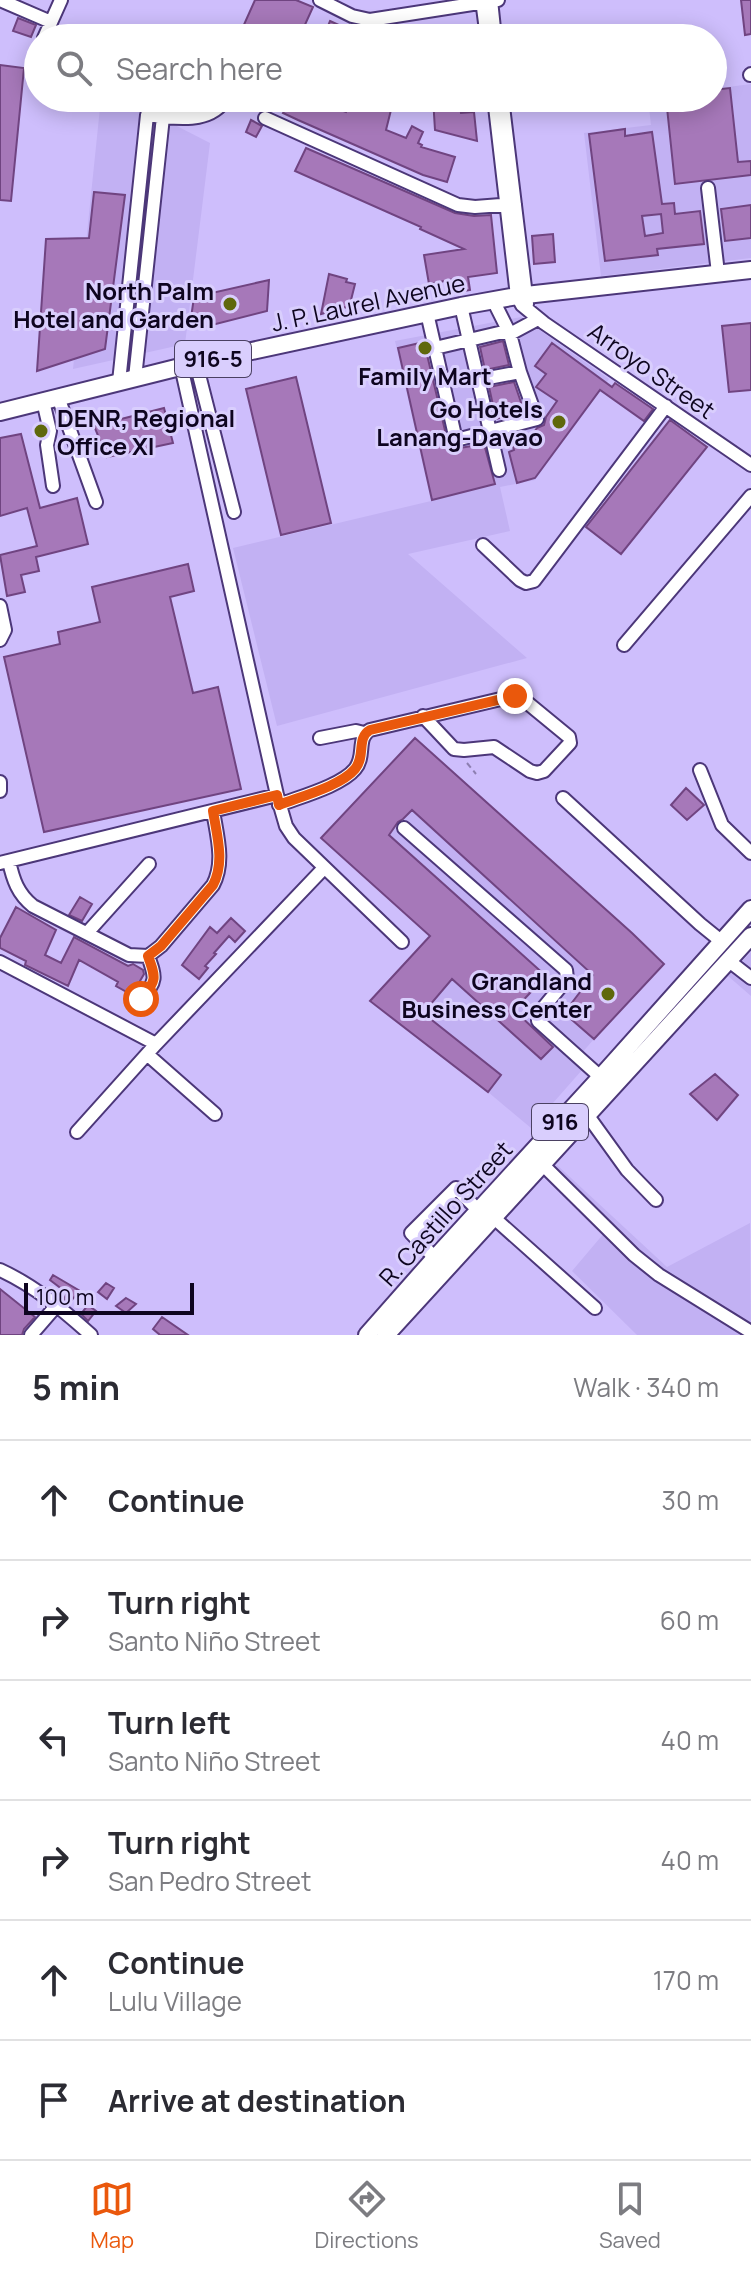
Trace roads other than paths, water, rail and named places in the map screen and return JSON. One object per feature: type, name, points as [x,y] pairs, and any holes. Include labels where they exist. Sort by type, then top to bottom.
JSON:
[{"type":"main road","name":"J. P. Laurel Avenue","points":[[0,412],[188,365],[461,306],[493,300],[527,305],[751,270]]},
{"type":"main road","name":"R. Castillo Street","points":[[606,1082],[721,941],[751,909]]},
{"type":"main road","name":"R. Castillo Street","points":[[367,1335],[394,1327],[486,1214],[582,1108],[751,936]]},
{"type":"main road","name":"R. Castillo Street","points":[[394,1327],[435,1258],[486,1214]]},
{"type":"street","points":[[0,0],[51,22],[61,0]]},
{"type":"street","points":[[320,0],[352,16],[370,20],[498,0]]},
{"type":"street","points":[[486,1],[487,24]]},
{"type":"street","points":[[486,1],[492,24]]},
{"type":"street","points":[[127,380],[137,208],[147,115],[202,117],[214,112]]},
{"type":"street","points":[[496,112],[527,305],[510,334]]},
{"type":"street","points":[[503,112],[511,204]]},
{"type":"street","points":[[127,380],[153,209],[163,117]]},
{"type":"street","points":[[265,118],[458,205],[511,204]]},
{"type":"street","points":[[708,188],[718,273]]},
{"type":"street","points":[[137,208],[153,209]]},
{"type":"street","points":[[427,313],[456,440],[537,419],[510,334],[493,300]]},
{"type":"street","name":"Arroyo Street","points":[[527,305],[751,465]]},
{"type":"street","points":[[461,306],[499,470]]},
{"type":"street","points":[[435,348],[503,332],[510,334]]},
{"type":"street","points":[[188,365],[234,512]]},
{"type":"street","points":[[188,365],[278,800],[289,832],[402,942]]},
{"type":"street","points":[[478,380],[520,372]]},
{"type":"street","points":[[51,399],[47,445],[53,486]]},
{"type":"street","points":[[51,399],[96,502]]},
{"type":"street","points":[[483,545],[520,580],[526,583],[534,581],[666,406]]},
{"type":"street","points":[[624,645],[751,496]]},
{"type":"street","points":[[0,606],[4,624],[2,638]]},
{"type":"street","points":[[320,738],[356,731],[364,733],[423,716],[519,697],[569,737],[570,743],[544,771],[537,773],[498,749],[454,749],[423,716]]},
{"type":"street","points":[[213,811],[219,848],[218,875],[161,946],[148,956],[129,955],[33,906],[24,898],[4,862],[213,811],[278,800],[335,783],[353,772],[362,757],[364,733]]},
{"type":"street","points":[[700,770],[722,825],[751,853]]},
{"type":"street","points":[[0,782],[0,791]]},
{"type":"street","points":[[563,798],[721,941]]},
{"type":"street","points":[[404,828],[566,970],[567,979],[538,1014],[538,1021],[606,1082]]},
{"type":"street","points":[[87,933],[149,864]]},
{"type":"street","points":[[77,1132],[324,868]]},
{"type":"street","points":[[141,999],[152,987],[155,978],[148,956]]},
{"type":"street","points":[[729,961],[751,978]]},
{"type":"street","points":[[0,962],[152,1050],[215,1114]]},
{"type":"street","points":[[582,1108],[627,1170],[656,1200]]},
{"type":"street","points":[[536,1159],[659,1275],[751,1332]]},
{"type":"street","points":[[435,1258],[411,1233],[456,1188],[595,1308]]},
{"type":"street","points":[[2,1272],[19,1279],[53,1309],[91,1335]]},
{"type":"street","points":[[31,1335],[53,1309]]},
{"type":"place","name":"North Palm Hotel and Garden","points":[[230,304]]},
{"type":"place","name":"Family Mart","points":[[425,348]]},
{"type":"place","name":"Go Hotels Lanang-Davao","points":[[559,422]]},
{"type":"place","name":"DENR, Regional Office XI","points":[[41,431]]},
{"type":"place","name":"Grandland Business Center","points":[[608,994]]}]
